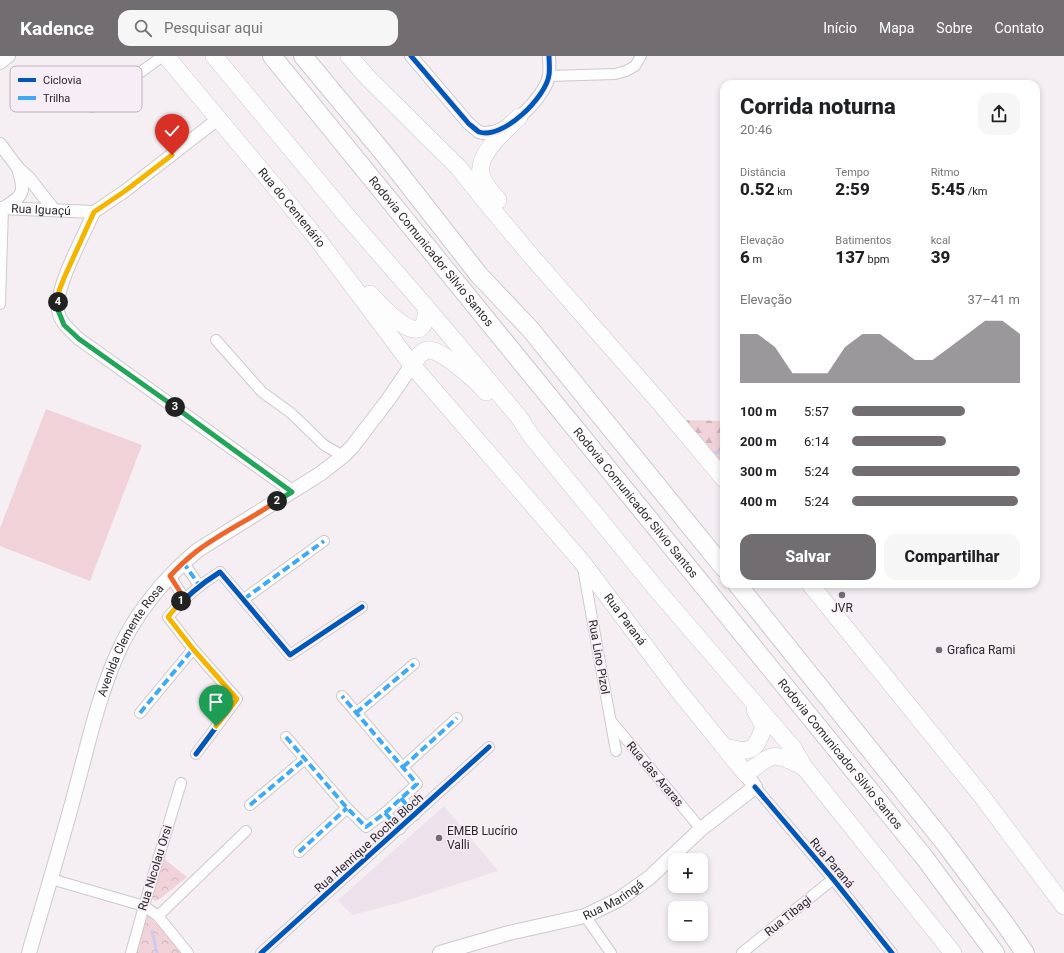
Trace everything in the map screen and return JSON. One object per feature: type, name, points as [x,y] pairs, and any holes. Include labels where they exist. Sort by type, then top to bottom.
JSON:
[{"type":"highway","name":"Rua do Centenário","points":[[166,56],[322,245],[412,365]]},
{"type":"highway","points":[[214,56],[346,215],[518,416],[532,437],[658,591],[793,748],[804,767],[953,953]]},
{"type":"highway","name":"Rodovia Comunicador Silvio Santos","points":[[272,56],[924,857],[995,953]]},
{"type":"highway","name":"Rodovia Comunicador Silvio Santos","points":[[303,56],[386,156],[479,275],[531,330],[720,563]]},
{"type":"highway","points":[[349,56],[368,78],[458,167],[532,257],[662,404],[720,474]]},
{"type":"highway","points":[[519,117],[492,143],[483,160],[480,173],[486,185],[527,234],[532,257]]},
{"type":"highway","points":[[322,245],[384,308],[411,330],[418,330],[422,327],[426,317],[426,307]]},
{"type":"highway","points":[[412,365],[421,353],[427,350],[435,350],[448,358],[483,389],[514,422],[532,437]]},
{"type":"highway","name":"Rua Paraná","points":[[412,365],[582,562],[678,690],[751,780]]},
{"type":"highway","name":"Rodovia Comunicador Silvio Santos","points":[[740,588],[944,842],[1025,953]]},
{"type":"highway","points":[[813,588],[981,796],[1064,906]]},
{"type":"highway","points":[[739,685],[771,736],[773,742],[767,758],[751,780]]},
{"type":"highway","points":[[724,748],[743,752],[751,750],[760,737],[764,726]]},
{"type":"highway","points":[[767,758],[781,756],[804,767]]},
{"type":"main road","name":"Avenida Clemente Rosa","points":[[29,953],[102,693],[116,656],[129,631],[170,576],[183,562],[228,530],[320,474],[343,456],[352,447],[388,400],[412,365]]},
{"type":"main road","name":"Rua Maringá","points":[[440,953],[473,948],[585,916],[618,900],[650,878],[751,780]]},
{"type":"street","points":[[0,63],[8,56]]},
{"type":"street","points":[[142,71],[163,56]]},
{"type":"street","points":[[410,56],[453,107],[479,132],[492,132],[503,128],[519,117],[534,103],[541,94],[550,76],[549,56]]},
{"type":"street","points":[[550,76],[615,74],[626,71],[635,66],[641,56]]},
{"type":"street","points":[[218,119],[125,191],[94,212],[59,291],[58,310],[64,325],[79,339],[292,492]]},
{"type":"street","points":[[0,144],[18,168],[29,178],[54,210]]},
{"type":"street","points":[[0,304],[2,208],[15,201],[22,190],[22,183],[18,168]]},
{"type":"street","name":"Rua Iguaçú","points":[[2,208],[94,212]]},
{"type":"street","points":[[216,340],[262,392],[291,413],[324,445],[343,456]]},
{"type":"street","points":[[244,599],[324,541]]},
{"type":"street","points":[[183,562],[199,585]]},
{"type":"street","name":"Rua Lino Pizol","points":[[582,562],[616,751]]},
{"type":"street","points":[[196,754],[237,699],[193,649],[168,617],[184,598],[199,585],[220,572],[290,655],[362,607]]},
{"type":"street","points":[[170,576],[184,598]]},
{"type":"street","points":[[140,713],[193,649]]},
{"type":"street","points":[[356,713],[414,664]]},
{"type":"street","points":[[286,737],[347,808],[366,827],[385,813],[416,784],[342,696]]},
{"type":"street","points":[[403,767],[457,718]]},
{"type":"street","name":"Rua das Araras","points":[[610,720],[700,829]]},
{"type":"street","name":"Rua Henrique Rocha Bloch","points":[[262,953],[489,748]]},
{"type":"street","points":[[250,805],[305,759]]},
{"type":"street","name":"Rua Paraná","points":[[751,780],[892,953]]},
{"type":"street","name":"Rua Nicolau Orsi","points":[[131,953],[181,783]]},
{"type":"street","points":[[401,798],[415,815]]},
{"type":"street","points":[[299,852],[347,808]]},
{"type":"street","points":[[385,813],[400,829]]},
{"type":"street","points":[[158,916],[246,831]]},
{"type":"street","points":[[51,879],[144,906],[158,916],[188,953]]},
{"type":"street","name":"Rua Tibagi","points":[[742,953],[833,879]]},
{"type":"street","points":[[585,916],[611,953]]},
{"type":"shaded area","name":"EMEB Lucírio Valli","points":[[444,806],[498,871],[402,902],[352,915],[338,900]]},
{"type":"green space","points":[[46,409],[142,445],[90,581],[0,546],[0,528]]},
{"type":"green space","points":[[681,420],[720,421],[720,464]]},
{"type":"green space","points":[[163,858],[187,877],[155,901],[152,894]]},
{"type":"green space","points":[[145,913],[159,926],[182,953],[135,953]]},
{"type":"waterway","points":[[711,454],[720,452]]},
{"type":"waterway","points":[[152,931],[157,953]]},
{"type":"marked path","points":[[244,599],[324,541]]},
{"type":"marked path","points":[[183,562],[199,585]]},
{"type":"marked path","points":[[170,576],[184,598]]},
{"type":"marked path","points":[[140,713],[193,649]]},
{"type":"marked path","points":[[356,713],[414,664]]},
{"type":"marked path","points":[[286,737],[347,808],[366,827],[385,813],[417,784],[342,696]]},
{"type":"marked path","points":[[403,767],[457,718]]},
{"type":"marked path","points":[[250,805],[305,759]]},
{"type":"marked path","points":[[401,798],[415,815]]},
{"type":"marked path","points":[[299,852],[347,808]]},
{"type":"marked path","points":[[385,813],[400,829]]},
{"type":"cycle path","points":[[411,56],[469,124],[479,132],[489,133],[500,130],[511,123],[532,105],[546,84],[549,75],[549,56]]},
{"type":"cycle path","points":[[94,212],[71,261],[61,288],[58,300],[58,310],[63,322],[79,339],[292,491]]},
{"type":"cycle path","points":[[196,754],[237,699],[193,649],[168,617],[192,592],[220,572],[290,655],[362,607]]},
{"type":"cycle path","points":[[261,953],[489,747]]},
{"type":"cycle path","points":[[755,787],[833,879],[892,953]]},
{"type":"place","name":"JVR","points":[[842,595]]},
{"type":"place","name":"Grafica Rami","points":[[939,650]]},
{"type":"place","name":"EMEB Lucírio Valli","points":[[439,838]]},
{"type":"route","points":[[172,155],[125,191],[94,212],[59,291],[58,310],[64,325],[79,339],[292,492],[228,530],[198,550],[183,562],[170,576],[184,598],[168,617],[193,649],[237,699],[216,726]]}]
